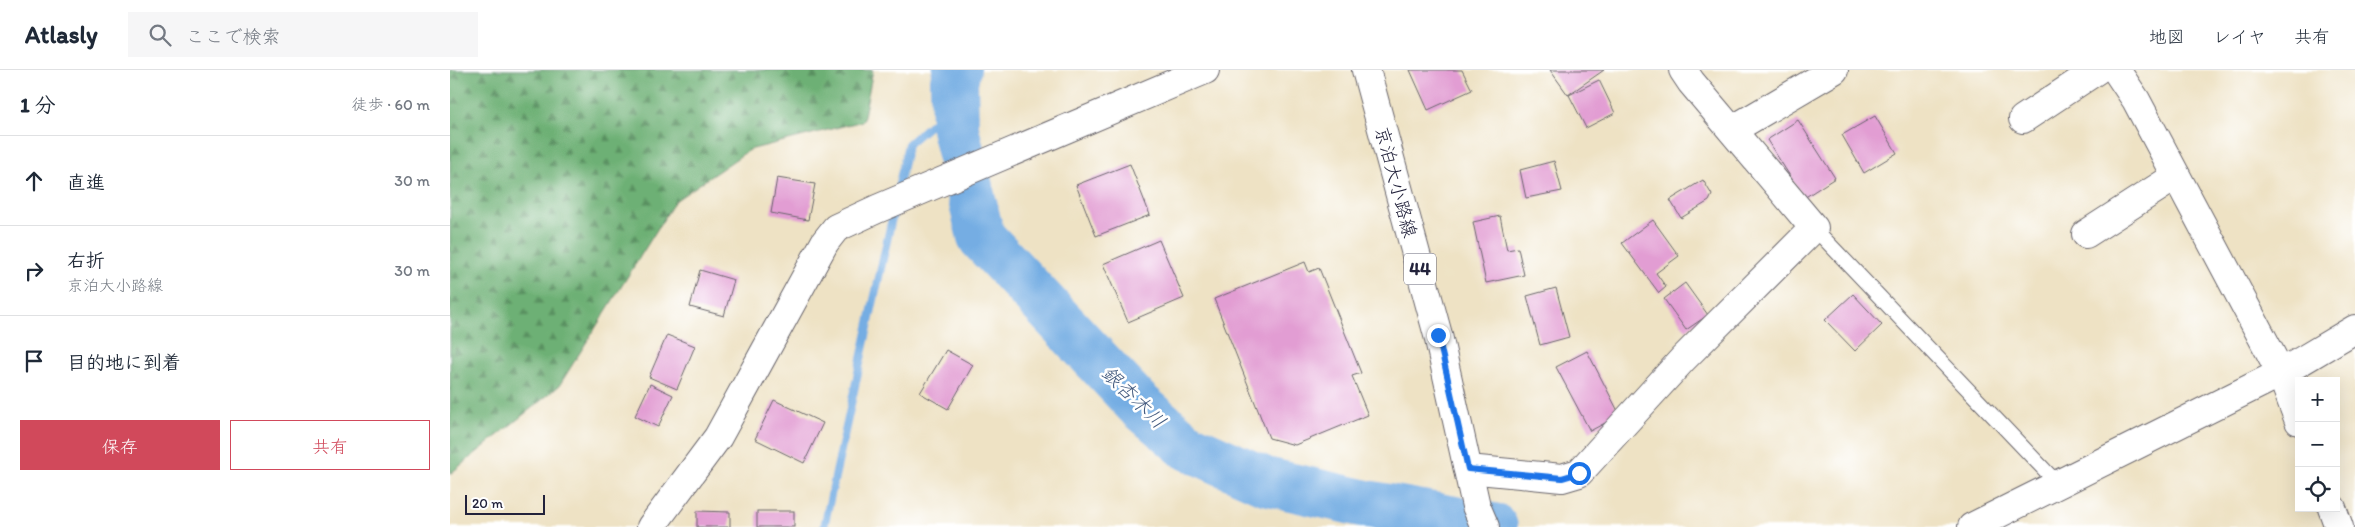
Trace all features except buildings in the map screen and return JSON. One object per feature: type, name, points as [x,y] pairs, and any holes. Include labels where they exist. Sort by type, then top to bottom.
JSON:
[{"type":"street","points":[[651,527],[718,436],[825,242],[836,228],[1205,70]]},
{"type":"street","name":"京泊大小路線","points":[[1366,70],[1438,335],[1476,506],[1485,527]]},
{"type":"street","points":[[1470,480],[1562,478],[1579,473],[1683,359],[1814,228],[1691,82],[1683,70]]},
{"type":"street","points":[[1732,130],[1834,70]]},
{"type":"street","points":[[2023,119],[2097,70]]},
{"type":"street","points":[[2116,70],[2136,100],[2281,373],[2295,410]]},
{"type":"street","points":[[2086,234],[2176,176]]},
{"type":"street","points":[[1972,527],[2281,373],[2355,329]]},
{"type":"street","points":[[2333,512],[2339,527]]},
{"type":"lane","points":[[1814,228],[2058,484]]},
{"type":"green space","points":[[450,70],[873,70],[863,121],[749,150],[675,201],[559,386],[450,474]]},
{"type":"waterway","name":"銀杏木川","points":[[957,70],[954,81],[955,129],[981,237],[1138,404],[1187,446],[1265,481],[1362,503],[1494,527]]},
{"type":"waterway","points":[[897,193],[908,144],[953,105],[954,81]]},
{"type":"waterway","points":[[824,527],[894,209]]},
{"type":"route","points":[[1438,335],[1468,469],[1562,478],[1579,473]]}]
